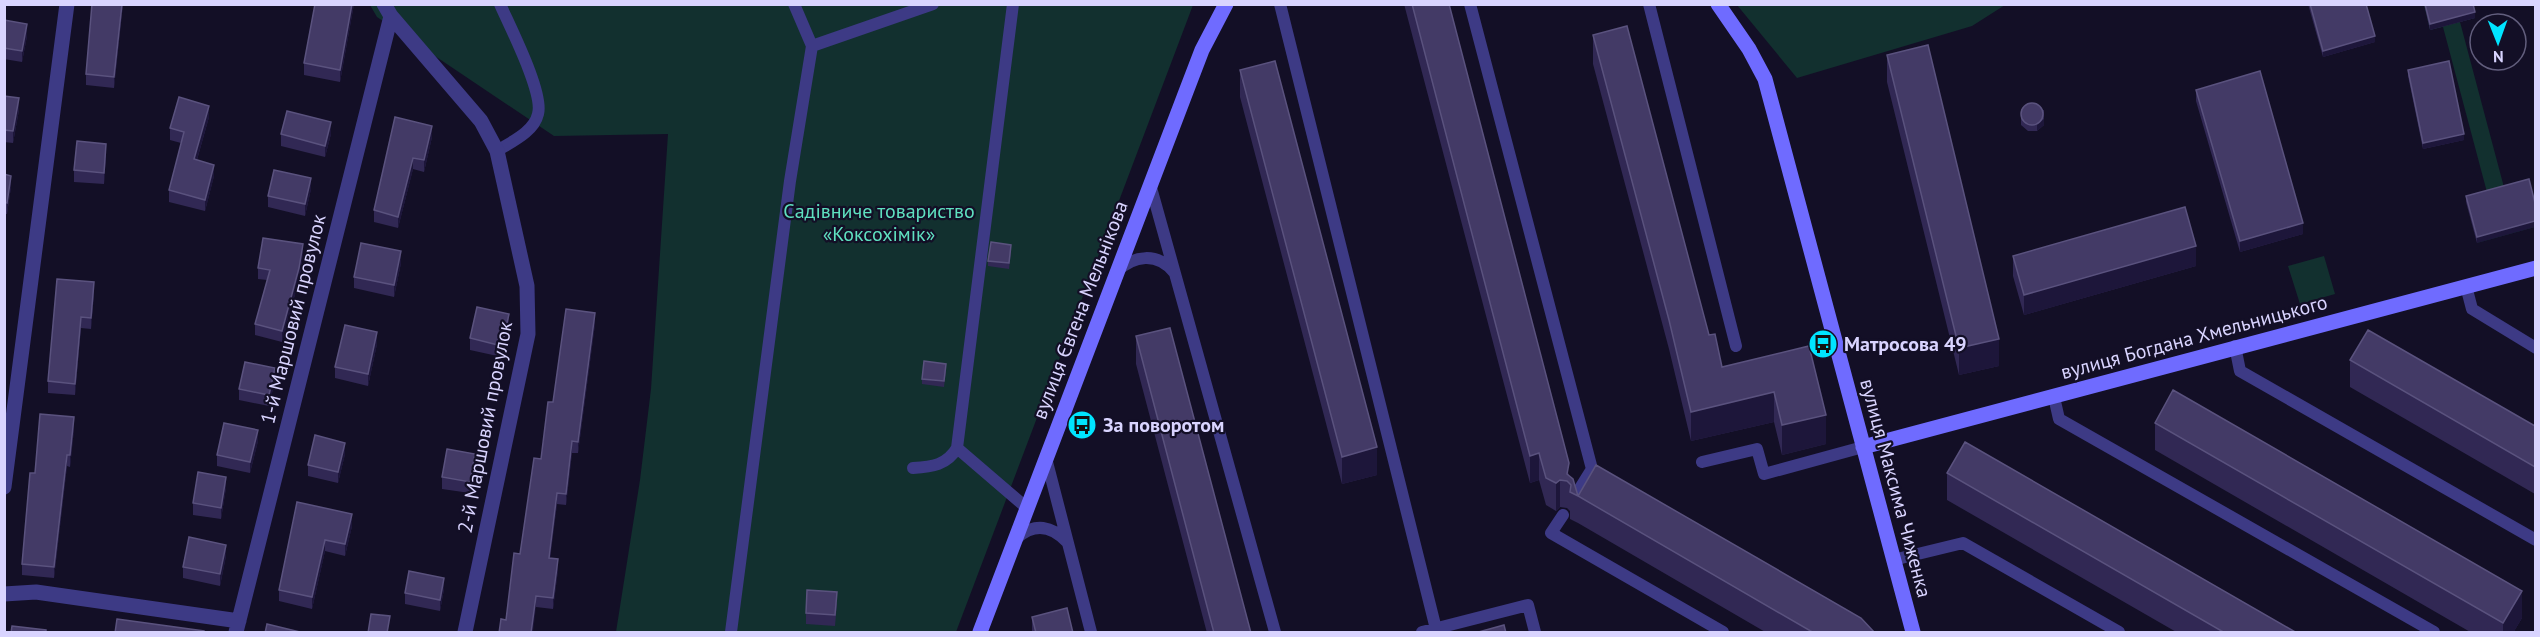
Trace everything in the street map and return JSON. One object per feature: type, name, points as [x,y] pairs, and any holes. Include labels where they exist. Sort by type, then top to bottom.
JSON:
[{"type":"street","points":[[4,487],[67,4]]},
{"type":"street","name":"вулиця Євгена Мельнікова","points":[[980,633],[1202,50],[1226,4]]},
{"type":"street","name":"вулиця Максима Чиженка","points":[[1718,4],[1749,49],[1765,79],[1913,633]]},
{"type":"street","name":"2-й Маршовий провулок","points":[[387,10],[481,121],[497,151],[527,286],[528,334],[465,633]]},
{"type":"street","name":"1-й Маршовий провулок","points":[[237,627],[387,10]]},
{"type":"street","name":"вулиця Богдана Хмельницького","points":[[1863,447],[2235,346],[2535,268]]},
{"type":"street","points":[[4,594],[36,592],[237,627]]},
{"type":"lane","points":[[497,151],[524,135],[538,115],[537,93],[500,4]]},
{"type":"lane","points":[[732,633],[789,193],[813,46],[795,4]]},
{"type":"lane","points":[[813,46],[933,4]]},
{"type":"lane","points":[[913,468],[942,464],[952,457],[957,448],[1013,4]]},
{"type":"lane","points":[[1470,4],[1592,469],[1574,498]]},
{"type":"lane","points":[[1649,4],[1736,346]]},
{"type":"lane","points":[[1279,7],[1436,629]]},
{"type":"lane","points":[[1150,184],[1275,633]]},
{"type":"lane","points":[[1116,273],[1125,264],[1148,257],[1159,259],[1167,264],[1175,274]]},
{"type":"lane","points":[[2466,286],[2472,309],[2535,348]]},
{"type":"lane","points":[[2235,346],[2240,371],[2535,540]]},
{"type":"lane","points":[[2054,397],[2059,418],[2434,633]]},
{"type":"lane","points":[[1702,462],[1757,448],[1764,474],[1863,447]]},
{"type":"lane","points":[[957,448],[1029,509]]},
{"type":"lane","points":[[1047,462],[1091,633]]},
{"type":"lane","points":[[1563,515],[1551,533],[1723,633]]},
{"type":"lane","points":[[1017,538],[1025,530],[1037,526],[1059,533],[1067,542]]},
{"type":"lane","points":[[1893,560],[1963,543],[2119,633]]},
{"type":"lane","points":[[1422,633],[1528,605],[1535,633]]},
{"type":"green space","name":"Садівниче товариство «Коксохімік»","points":[[370,5],[1193,5],[956,632],[616,632],[640,480],[651,389],[668,134],[554,136],[377,17]]},
{"type":"green space","points":[[1737,5],[2005,5],[1972,26],[1797,78]]},
{"type":"green space","points":[[2424,5],[2472,5],[2474,12],[2468,12],[2468,20],[2460,22],[2468,52],[2468,72],[2473,72],[2505,191],[2535,208],[2535,227],[2477,243],[2488,196],[2443,27],[2430,30]]},
{"type":"green space","points":[[2324,256],[2335,294],[2300,304],[2288,266]]},
{"type":"building","points":[[92,4],[122,4],[114,77],[86,74]]},
{"type":"building","points":[[315,4],[352,4],[340,70],[304,63]]},
{"type":"building","points":[[1412,4],[1449,4],[1569,463],[1567,474],[1573,479],[1578,496],[1570,492],[1571,485],[1567,481],[1560,480],[1556,483],[1546,478],[1539,453],[1530,456]]},
{"type":"building","points":[[2310,4],[2366,4],[2375,36],[2323,51]]},
{"type":"building","points":[[2425,4],[2473,4],[2475,12],[2468,12],[2430,24]]},
{"type":"building","points":[[4,20],[27,24],[22,51],[4,48]]},
{"type":"building","points":[[1627,26],[1709,335],[1715,334],[1722,367],[1809,346],[1826,415],[1782,425],[1774,392],[1691,412],[1669,320],[1593,35]]},
{"type":"building","points":[[1928,45],[1999,339],[1959,348],[1887,55]]},
{"type":"building","points":[[1275,61],[1377,447],[1342,457],[1240,70]]},
{"type":"building","points":[[2449,61],[2464,134],[2423,143],[2408,70]]},
{"type":"building","points":[[2260,71],[2303,223],[2240,241],[2196,90]]},
{"type":"building","points":[[4,96],[19,98],[13,131],[4,130]]},
{"type":"building","points":[[179,97],[209,106],[194,159],[214,165],[205,200],[169,190],[184,132],[170,128]]},
{"type":"building","points":[[2028,103],[2036,103],[2043,110],[2043,118],[2036,125],[2028,125],[2021,118],[2021,110]]},
{"type":"building","points":[[287,111],[331,122],[325,146],[281,134]]},
{"type":"building","points":[[395,117],[432,126],[424,160],[413,158],[398,217],[374,210]]},
{"type":"building","points":[[77,141],[106,144],[104,173],[74,170]]},
{"type":"building","points":[[274,170],[311,178],[305,204],[268,196]]},
{"type":"building","points":[[4,174],[11,176],[7,203],[4,202]]},
{"type":"building","points":[[2529,179],[2535,203],[2535,221],[2477,237],[2466,196]]},
{"type":"building","points":[[2185,207],[2196,246],[2024,295],[2013,256]]},
{"type":"building","points":[[263,238],[303,244],[282,331],[255,324],[270,270],[258,268]]},
{"type":"building","points":[[991,242],[1011,245],[1009,263],[988,261]]},
{"type":"building","points":[[361,243],[401,251],[394,285],[354,277]]},
{"type":"building","points":[[57,279],[94,282],[91,318],[81,317],[75,384],[48,381]]},
{"type":"building","points":[[477,307],[509,314],[502,346],[470,338]]},
{"type":"building","points":[[566,309],[595,313],[578,442],[572,441],[566,494],[557,493],[549,558],[558,559],[553,598],[536,596],[531,633],[499,633],[501,619],[506,620],[514,553],[520,554],[534,458],[541,459],[548,402],[553,402]]},
{"type":"building","points":[[345,325],[377,332],[368,374],[335,367]]},
{"type":"building","points":[[1170,328],[1251,633],[1214,633],[1136,336]]},
{"type":"building","points":[[2368,330],[2535,426],[2535,467],[2350,360]]},
{"type":"building","points":[[924,361],[946,364],[944,381],[922,379]]},
{"type":"building","points":[[245,362],[275,368],[269,395],[239,389]]},
{"type":"building","points":[[2173,390],[2522,591],[2503,623],[2155,423]]},
{"type":"building","points":[[40,414],[74,417],[70,455],[67,455],[54,567],[22,564],[30,473],[35,473]]},
{"type":"building","points":[[224,423],[258,430],[250,462],[217,455]]},
{"type":"building","points":[[315,435],[345,443],[338,472],[308,465]]},
{"type":"building","points":[[1965,442],[2297,633],[2225,633],[1947,473]]},
{"type":"building","points":[[447,449],[475,454],[470,482],[442,477]]},
{"type":"building","points":[[1596,465],[1861,618],[1875,633],[1814,633],[1578,496]]},
{"type":"building","points":[[198,472],[226,477],[221,508],[193,503]]},
{"type":"building","points":[[297,502],[352,514],[345,544],[325,540],[312,597],[279,590]]},
{"type":"building","points":[[189,537],[226,545],[220,574],[183,567]]},
{"type":"building","points":[[409,571],[444,578],[440,600],[405,593]]},
{"type":"building","points":[[807,590],[837,592],[835,615],[806,613]]},
{"type":"building","points":[[1067,608],[1073,633],[1036,633],[1032,617]]},
{"type":"building","points":[[371,614],[390,616],[387,633],[368,633]]},
{"type":"building","points":[[117,619],[204,631],[204,633],[115,633]]},
{"type":"building","points":[[267,624],[304,633],[265,633]]},
{"type":"building","points":[[1504,625],[1506,633],[1475,633]]},
{"type":"building","points":[[12,626],[46,630],[46,633],[11,633]]},
{"type":"place","name":"Матросова 49","points":[[1823,344]]},
{"type":"place","name":"За поворотом","points":[[1082,425]]}]
